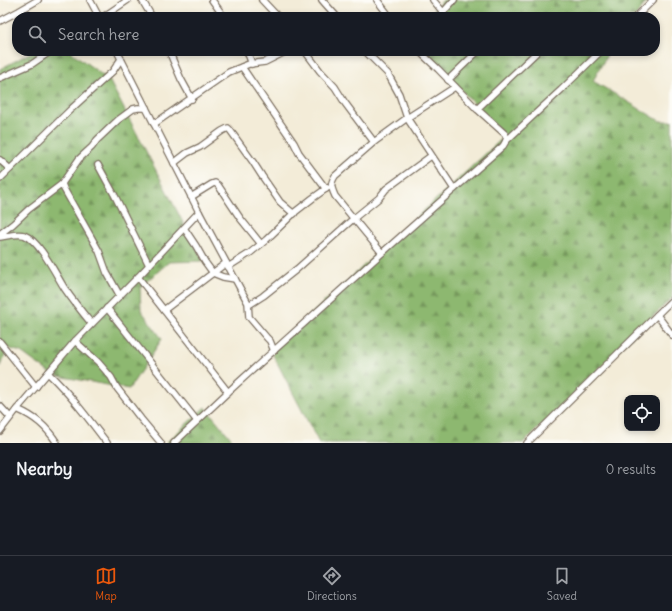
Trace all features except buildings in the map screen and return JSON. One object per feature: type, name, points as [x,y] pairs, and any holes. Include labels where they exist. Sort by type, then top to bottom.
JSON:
[{"type":"street","points":[[17,12],[37,0]]},
{"type":"street","points":[[90,0],[96,12]]},
{"type":"street","points":[[110,12],[128,0]]},
{"type":"street","points":[[142,0],[149,12]]},
{"type":"street","points":[[212,0],[220,12]]},
{"type":"street","points":[[262,0],[273,12]]},
{"type":"street","points":[[322,0],[332,12]]},
{"type":"street","points":[[377,0],[386,12]]},
{"type":"street","points":[[433,0],[439,12]]},
{"type":"street","points":[[444,12],[454,0]]},
{"type":"street","points":[[641,12],[653,0]]},
{"type":"street","points":[[1,20],[12,14]]},
{"type":"street","points":[[0,78],[32,64],[44,56]]},
{"type":"street","points":[[120,56],[191,197],[249,305],[249,315],[251,320],[268,338],[274,351]]},
{"type":"street","points":[[171,56],[192,99]]},
{"type":"street","points":[[250,56],[252,64]]},
{"type":"street","points":[[154,124],[229,72],[252,64],[265,62],[277,56]]},
{"type":"street","points":[[309,56],[335,87],[345,104],[374,142]]},
{"type":"street","points":[[370,56],[388,74],[399,94],[407,118],[454,190]]},
{"type":"street","points":[[424,56],[477,109],[505,134],[506,141]]},
{"type":"street","points":[[448,80],[473,56]]},
{"type":"street","points":[[477,109],[533,56]]},
{"type":"street","points":[[174,443],[228,392],[503,146],[506,141],[596,56]]},
{"type":"street","points":[[0,179],[70,110],[113,71],[121,59]]},
{"type":"street","points":[[242,67],[294,142],[299,153],[382,253]]},
{"type":"street","points":[[113,71],[127,70]]},
{"type":"street","points":[[164,310],[213,273],[250,253],[294,214],[328,188],[335,176],[374,142],[407,118],[455,87]]},
{"type":"street","points":[[0,235],[29,209],[62,184],[79,159],[118,120],[133,109],[146,108]]},
{"type":"street","points":[[174,163],[187,153],[200,147],[228,128],[280,202],[294,214]]},
{"type":"street","points":[[249,305],[293,272],[379,198],[386,190],[431,156]]},
{"type":"street","points":[[0,160],[10,169]]},
{"type":"street","points":[[98,165],[149,265]]},
{"type":"street","points":[[191,197],[212,184],[215,183],[218,185],[240,218],[261,244]]},
{"type":"street","points":[[62,184],[99,251],[107,273],[120,296]]},
{"type":"street","points":[[0,431],[10,417],[75,341],[120,296],[199,212]]},
{"type":"street","points":[[184,228],[213,273],[223,277],[235,279]]},
{"type":"street","points":[[0,235],[17,234],[24,235],[32,239],[46,257],[70,295],[91,324]]},
{"type":"street","points":[[138,277],[228,392]]},
{"type":"street","points":[[527,443],[672,300]]},
{"type":"street","points":[[107,308],[197,421]]},
{"type":"street","points":[[658,315],[672,335]]},
{"type":"street","points":[[75,341],[98,362],[111,377],[141,419],[161,443]]},
{"type":"street","points":[[0,342],[36,387]]},
{"type":"street","points":[[48,373],[81,408],[107,443]]},
{"type":"street","points":[[0,406],[10,417]]},
{"type":"street","points":[[17,409],[37,420],[46,428],[57,443]]},
{"type":"green space","points":[[443,0],[647,0],[639,12],[432,12]]},
{"type":"green space","points":[[25,56],[77,56],[109,80],[203,261],[169,262],[140,287],[141,310],[162,339],[129,389],[53,375],[21,352],[8,348],[0,367],[0,69]]},
{"type":"green space","points":[[429,56],[606,56],[593,81],[660,121],[672,121],[672,298],[523,443],[319,443],[271,351],[505,136]]},
{"type":"green space","points":[[205,407],[235,443],[166,443]]}]
